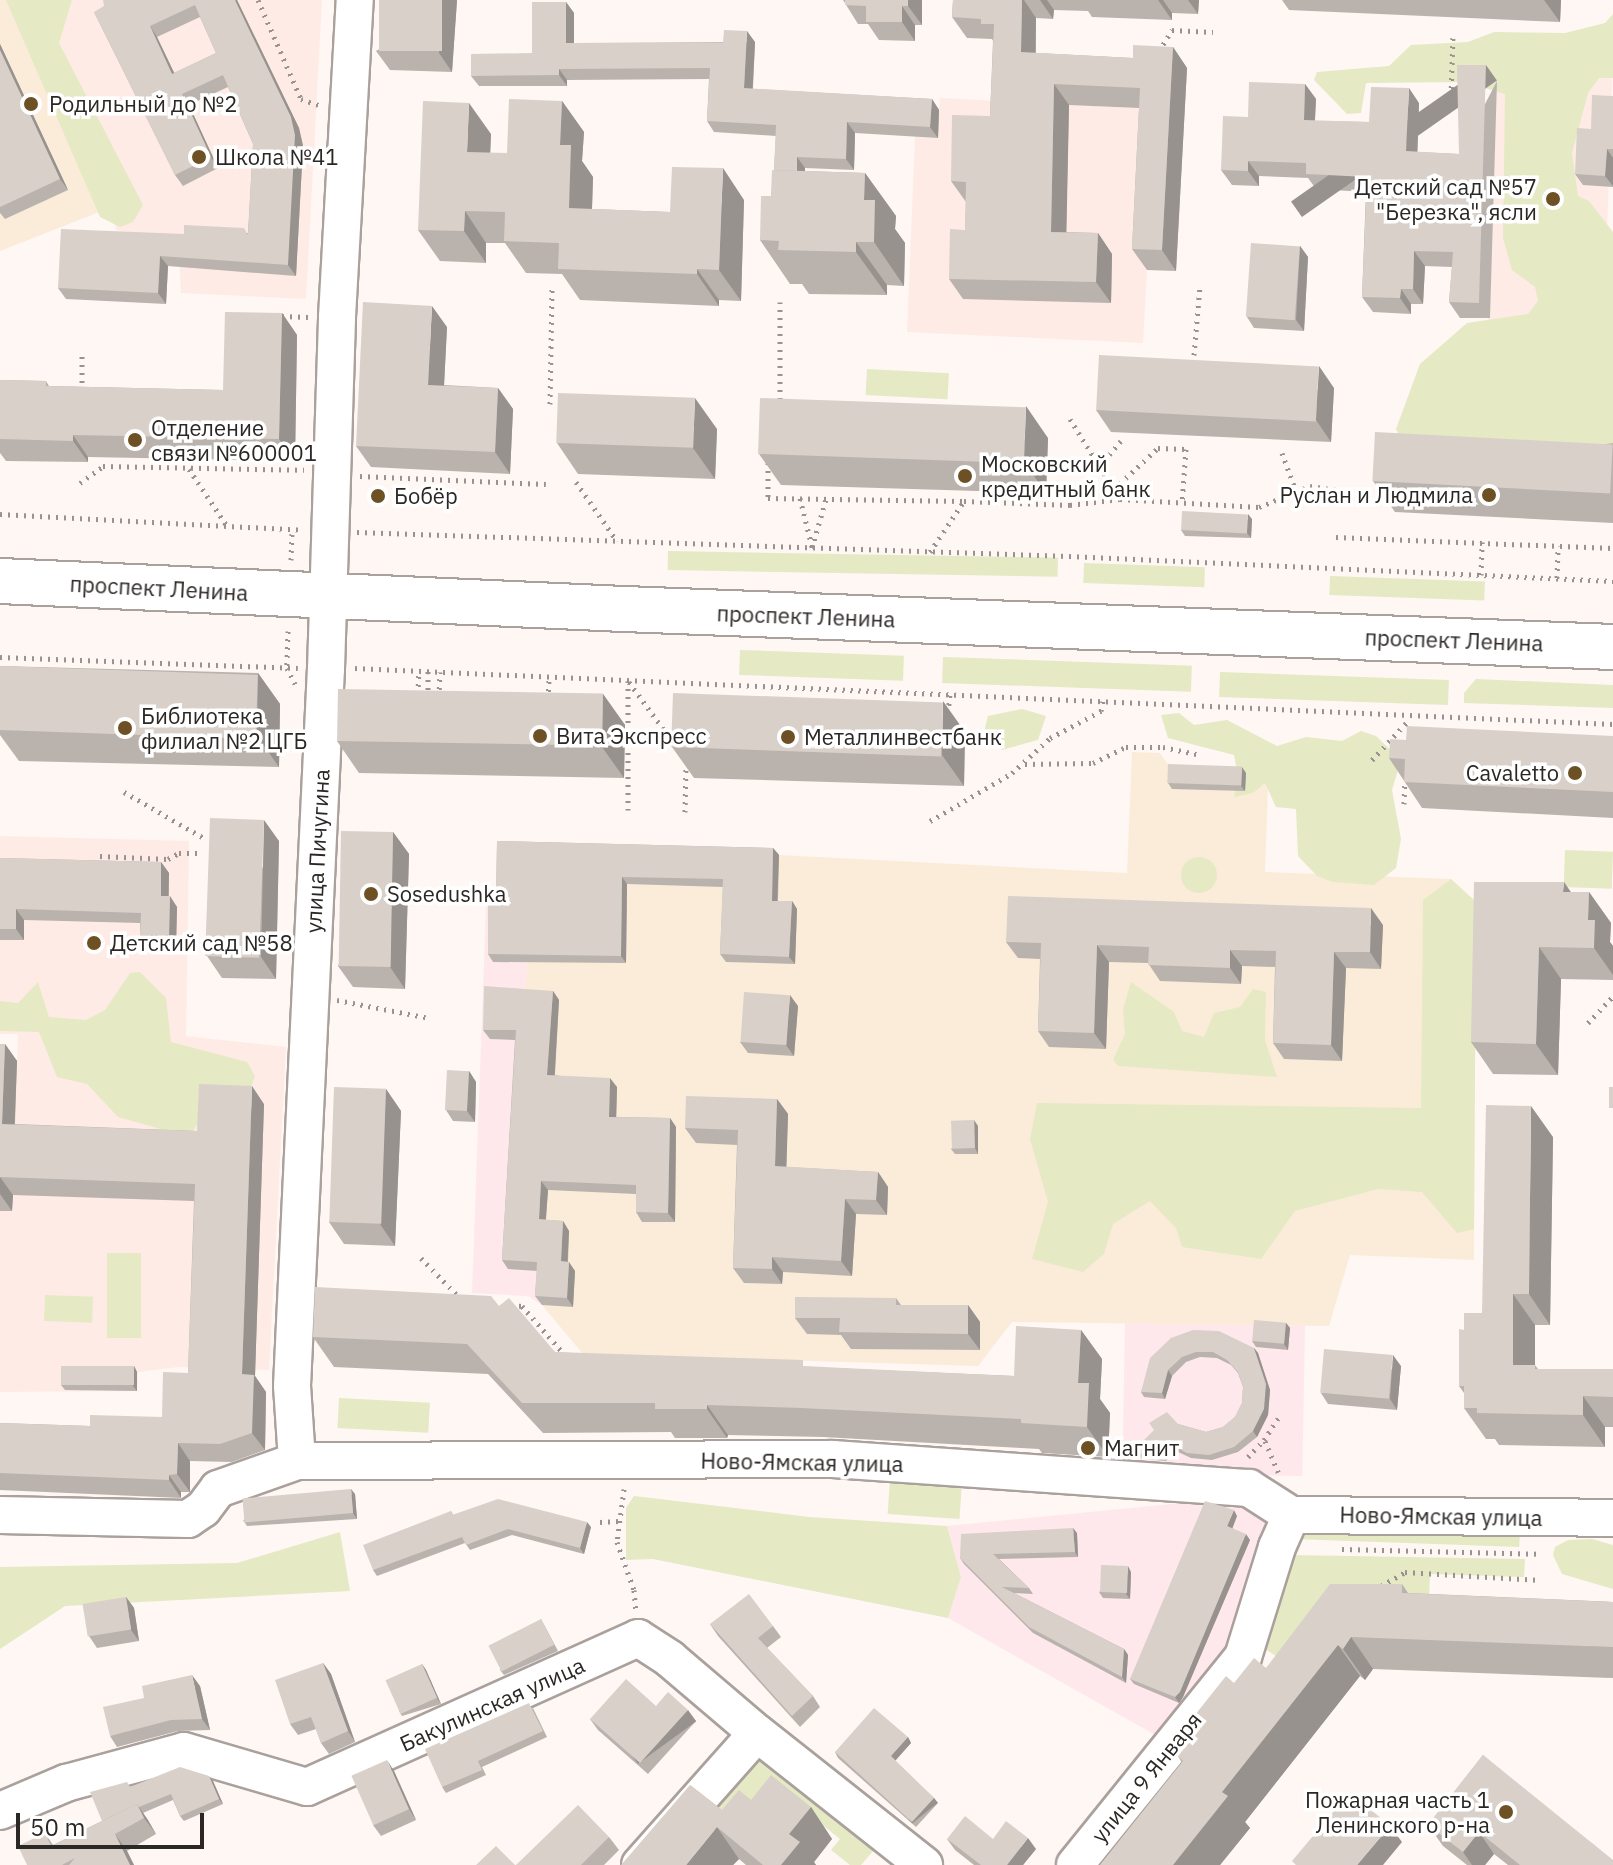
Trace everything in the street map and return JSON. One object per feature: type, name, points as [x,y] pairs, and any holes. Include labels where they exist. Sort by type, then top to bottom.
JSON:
[{"type":"main road","name":"проспект Ленина","points":[[0,581],[1613,647]]},
{"type":"street","name":"улица Пичугина","points":[[297,1461],[292,1386],[328,596],[337,317],[355,0]]},
{"type":"street","name":"Ново-Ямская улица","points":[[0,1515],[188,1519],[203,1509],[218,1489],[297,1461],[833,1459],[1249,1488],[1291,1515],[1613,1518]]},
{"type":"street","name":"улица 9 Января","points":[[1075,1865],[1243,1657],[1277,1547],[1291,1515]]},
{"type":"street","points":[[638,1638],[670,1659],[757,1733],[924,1865]]},
{"type":"street","name":"Бакулинская улица","points":[[0,1811],[66,1783],[184,1751],[307,1787],[638,1638]]},
{"type":"street","points":[[640,1865],[757,1733]]},
{"type":"path","points":[[258,0],[301,99],[330,107]]},
{"type":"path","points":[[1159,51],[1172,30],[1213,32]]},
{"type":"path","points":[[1451,96],[1453,35]]},
{"type":"path","points":[[1194,355],[1200,287]]},
{"type":"path","points":[[550,404],[552,288]]},
{"type":"path","points":[[780,302],[780,410]]},
{"type":"path","points":[[82,353],[82,390]]},
{"type":"path","points":[[1070,419],[1120,499]]},
{"type":"path","points":[[1099,467],[1121,441]]},
{"type":"path","points":[[1114,489],[1158,448],[1186,449],[1182,503]]},
{"type":"path","points":[[1282,453],[1296,491]]},
{"type":"path","points":[[768,454],[768,498],[1070,505],[1120,499],[1259,507],[1310,486],[1355,493]]},
{"type":"path","points":[[80,483],[103,466],[317,470]]},
{"type":"path","points":[[189,468],[227,526]]},
{"type":"path","points":[[359,476],[546,484]]},
{"type":"path","points":[[576,482],[617,542]]},
{"type":"path","points":[[800,498],[812,548]]},
{"type":"path","points":[[812,548],[826,499]]},
{"type":"path","points":[[930,552],[964,501]]},
{"type":"path","points":[[0,514],[292,530],[1612,580]]},
{"type":"path","points":[[291,560],[292,530]]},
{"type":"path","points":[[1336,537],[1613,548]]},
{"type":"path","points":[[1481,575],[1482,542]]},
{"type":"path","points":[[1557,578],[1558,546]]},
{"type":"path","points":[[287,668],[288,631]]},
{"type":"path","points":[[0,657],[311,668]]},
{"type":"path","points":[[346,668],[1104,700],[1408,718],[1613,724]]},
{"type":"path","points":[[418,706],[419,671]]},
{"type":"path","points":[[428,671],[428,706]]},
{"type":"path","points":[[439,706],[440,672]]},
{"type":"path","points":[[547,712],[549,677]]},
{"type":"path","points":[[628,681],[676,749]]},
{"type":"path","points":[[628,681],[628,810]]},
{"type":"path","points":[[689,683],[689,698]]},
{"type":"path","points":[[727,685],[727,696]]},
{"type":"path","points":[[789,703],[790,688]]},
{"type":"path","points":[[833,704],[834,689]]},
{"type":"path","points":[[874,691],[874,706]]},
{"type":"path","points":[[905,692],[905,707]]},
{"type":"path","points":[[947,722],[950,694]]},
{"type":"path","points":[[930,821],[1024,764],[1050,738],[1101,711],[1104,700]]},
{"type":"path","points":[[1407,736],[1408,718]]},
{"type":"path","points":[[1372,760],[1408,718]]},
{"type":"path","points":[[1024,764],[1093,763],[1126,747],[1163,747],[1200,755]]},
{"type":"path","points":[[684,759],[685,812]]},
{"type":"path","points":[[1404,804],[1405,777]]},
{"type":"path","points":[[124,792],[204,838]]},
{"type":"path","points":[[100,856],[168,859],[179,853],[203,853]]},
{"type":"path","points":[[311,995],[430,1018]]},
{"type":"path","points":[[1588,1023],[1613,996]]},
{"type":"path","points":[[421,1258],[466,1303]]},
{"type":"path","points":[[508,1305],[522,1306],[576,1366]]},
{"type":"path","points":[[1212,1485],[1264,1440],[1279,1417]]},
{"type":"path","points":[[627,1460],[617,1542],[634,1590],[638,1638]]},
{"type":"path","points":[[600,1522],[619,1521]]},
{"type":"path","points":[[1339,1548],[1541,1554]]},
{"type":"path","points":[[1379,1587],[1405,1572],[1541,1580]]},
{"type":"shaded area","name":"Родильный до №2","points":[[0,0],[16,0],[107,209],[0,251]]},
{"type":"shaded area","name":"Школа №41","points":[[16,0],[322,0],[306,299],[181,293],[178,236],[117,231]]},
{"type":"shaded area","name":"Детский сад №57 \"Березка\", ясли","points":[[1497,59],[1613,63],[1604,333],[1488,329]]},
{"type":"shaded area","points":[[940,98],[1155,109],[1151,210],[1180,212],[1178,235],[1149,234],[1143,343],[907,332],[915,137],[937,138]]},
{"type":"shaded area","points":[[1132,752],[1160,753],[1172,770],[1231,770],[1248,756],[1269,756],[1265,872],[1451,879],[1476,902],[1474,1260],[1350,1255],[1329,1326],[1012,1322],[978,1366],[583,1354],[542,1305],[573,1307],[575,1272],[567,1271],[545,1229],[525,998],[527,962],[627,884],[778,888],[779,855],[1127,873]]},
{"type":"shaded area","points":[[0,836],[189,841],[186,1036],[286,1047],[269,1370],[179,1367],[138,1372],[137,1391],[0,1392],[0,1211],[12,1211],[18,1034],[0,1034]]},
{"type":"shaded area","points":[[502,848],[779,855],[778,888],[527,962],[525,998],[559,1000],[545,1228],[575,1271],[573,1307],[542,1305],[528,1296],[472,1293],[486,908],[502,881]]},
{"type":"shaded area","points":[[1125,1322],[1305,1325],[1302,1476],[1122,1473]]},
{"type":"shaded area","points":[[1243,1497],[1281,1516],[1205,1692],[1157,1736],[948,1618],[961,1577],[947,1526]]},
{"type":"green space","points":[[6,0],[72,0],[59,43],[143,205],[133,222],[120,227],[100,217]]},
{"type":"green space","points":[[1613,14],[1613,78],[1599,78],[1588,93],[1572,153],[1578,196],[1589,201],[1613,232],[1613,457],[1405,446],[1396,429],[1420,364],[1467,323],[1528,314],[1538,301],[1535,287],[1512,270],[1503,238],[1505,94],[1465,82],[1366,83],[1361,113],[1347,114],[1314,80],[1317,72],[1389,66],[1411,45],[1468,42],[1494,32],[1565,33],[1605,23]]},
{"type":"green space","points":[[867,369],[949,373],[948,399],[866,395]]},
{"type":"green space","points":[[668,551],[1058,558],[1058,577],[668,570]]},
{"type":"green space","points":[[1084,563],[1205,567],[1204,587],[1083,583]]},
{"type":"green space","points":[[1330,576],[1485,581],[1484,600],[1329,595]]},
{"type":"green space","points":[[740,650],[904,656],[903,681],[739,675]]},
{"type":"green space","points":[[943,657],[1192,666],[1191,692],[942,683]]},
{"type":"green space","points":[[1220,672],[1449,680],[1448,705],[1219,697]]},
{"type":"green space","points":[[1476,679],[1613,685],[1613,708],[1464,703],[1464,693]]},
{"type":"green space","points":[[1022,709],[1046,716],[1038,740],[1002,750],[984,732],[988,716]]},
{"type":"green space","points":[[1179,713],[1194,725],[1227,720],[1277,746],[1306,737],[1342,741],[1361,731],[1376,736],[1401,760],[1392,790],[1401,839],[1396,868],[1374,885],[1333,882],[1317,876],[1298,856],[1296,809],[1276,807],[1265,783],[1253,793],[1234,797],[1238,776],[1234,755],[1168,738],[1161,715]]},
{"type":"green space","points":[[1565,850],[1613,852],[1612,889],[1564,887]]},
{"type":"green space","points":[[1199,857],[1211,863],[1217,875],[1211,887],[1199,893],[1187,887],[1181,875],[1187,863]]},
{"type":"green space","points":[[1451,879],[1476,902],[1474,1229],[1457,1233],[1422,1192],[1378,1189],[1295,1211],[1261,1259],[1182,1247],[1176,1228],[1150,1201],[1113,1224],[1104,1254],[1083,1272],[1032,1259],[1048,1202],[1030,1139],[1037,1103],[1421,1108],[1423,900]]},
{"type":"green space","points":[[140,972],[166,998],[171,1042],[247,1062],[255,1076],[250,1090],[200,1120],[189,1137],[118,1117],[87,1084],[57,1077],[39,1032],[0,1031],[0,1001],[18,1003],[38,982],[49,1017],[86,1020],[105,1010],[130,973]]},
{"type":"green space","points":[[1131,982],[1174,1012],[1182,1031],[1204,1037],[1214,1013],[1240,1007],[1253,989],[1266,992],[1265,1040],[1277,1077],[1118,1066],[1113,1060],[1125,1034],[1123,1009]]},
{"type":"green space","points":[[107,1253],[141,1253],[141,1338],[107,1338]]},
{"type":"green space","points":[[45,1295],[93,1297],[92,1323],[44,1321]]},
{"type":"green space","points":[[339,1398],[430,1403],[428,1433],[337,1428]]},
{"type":"green space","points":[[890,1480],[962,1485],[959,1519],[888,1514]]},
{"type":"green space","points":[[634,1496],[809,1517],[947,1526],[961,1577],[948,1618],[653,1559],[626,1560],[626,1508]]},
{"type":"green space","points":[[1294,1521],[1520,1529],[1519,1547],[1293,1539]]},
{"type":"green space","points":[[340,1532],[350,1591],[65,1606],[0,1649],[0,1567],[237,1563]]},
{"type":"green space","points":[[1592,1539],[1613,1545],[1613,1589],[1562,1574],[1553,1555],[1555,1547],[1568,1540]]},
{"type":"green space","points":[[1289,1555],[1525,1559],[1524,1577],[1430,1574],[1429,1601],[1287,1663],[1252,1641]]},
{"type":"green space","points":[[757,1755],[874,1850],[861,1865],[850,1865],[831,1850],[840,1839],[782,1792],[739,1823],[716,1805]]},
{"type":"building","points":[[103,0],[235,0],[291,117],[295,135],[288,265],[160,256],[158,293],[58,288],[61,229],[184,234],[184,225],[244,228],[248,235],[253,144],[223,75],[182,94],[211,157],[175,175],[94,12],[104,6]],"holes":[[[195,5],[216,53],[172,74],[150,26]]]},
{"type":"building","points":[[379,0],[442,0],[442,51],[379,51]]},
{"type":"building","points":[[845,0],[908,0],[908,6],[902,6],[902,22],[866,22],[866,6],[845,5]]},
{"type":"building","points":[[953,0],[1022,0],[1021,52],[1133,58],[1133,45],[1173,47],[1162,250],[1132,249],[1140,88],[1054,84],[1051,232],[1098,233],[1096,282],[949,279],[950,229],[965,230],[966,182],[951,181],[952,115],[990,116],[994,24],[981,24],[981,19],[952,17]]},
{"type":"building","points":[[532,2],[566,2],[566,43],[723,43],[724,30],[747,31],[744,88],[932,99],[930,127],[847,122],[846,159],[797,157],[797,171],[774,170],[776,125],[707,121],[710,68],[559,69],[559,75],[471,76],[471,54],[532,53]]},
{"type":"building","points":[[0,50],[60,179],[0,207]]},
{"type":"building","points":[[1457,65],[1486,65],[1479,303],[1449,302],[1453,252],[1414,251],[1413,289],[1401,289],[1400,298],[1362,297],[1367,177],[1306,174],[1306,163],[1248,161],[1248,171],[1221,170],[1223,116],[1248,117],[1249,82],[1305,84],[1304,120],[1369,122],[1371,87],[1409,88],[1406,151],[1459,154]]},
{"type":"building","points":[[1592,95],[1613,96],[1613,149],[1607,149],[1605,176],[1575,174],[1577,128],[1591,129]]},
{"type":"building","points":[[509,99],[562,101],[560,145],[571,145],[569,208],[670,212],[672,167],[723,168],[719,270],[697,269],[697,274],[558,269],[559,243],[504,241],[505,212],[465,211],[464,231],[418,230],[423,101],[469,103],[467,152],[507,153]]},
{"type":"building","points":[[772,170],[865,173],[864,200],[875,200],[874,242],[856,242],[856,252],[778,250],[779,241],[760,240],[761,196],[771,196]]},
{"type":"building","points":[[1251,243],[1300,246],[1295,320],[1246,317]]},
{"type":"building","points":[[363,302],[432,306],[428,385],[498,388],[495,452],[356,446]]},
{"type":"building","points":[[225,312],[282,313],[279,439],[73,435],[73,441],[0,439],[0,380],[46,381],[46,386],[223,390]]},
{"type":"building","points":[[1099,355],[1319,367],[1316,421],[1096,410]]},
{"type":"building","points":[[558,393],[695,398],[693,448],[556,443]]},
{"type":"building","points":[[760,398],[1026,407],[1024,463],[758,454]]},
{"type":"building","points":[[1375,432],[1613,444],[1610,493],[1372,481]]},
{"type":"building","points":[[1182,511],[1248,514],[1247,533],[1181,530]]},
{"type":"building","points":[[0,666],[258,675],[256,739],[0,730]]},
{"type":"building","points":[[338,689],[603,694],[602,746],[337,741]]},
{"type":"building","points":[[673,693],[943,702],[941,756],[671,747]]},
{"type":"building","points":[[1407,726],[1613,736],[1613,792],[1404,782],[1405,759],[1389,758],[1390,739],[1406,740]]},
{"type":"building","points":[[1168,764],[1242,767],[1241,786],[1167,783]]},
{"type":"building","points":[[210,818],[264,820],[259,958],[205,956]]},
{"type":"building","points":[[341,831],[393,832],[391,967],[339,966]]},
{"type":"building","points":[[497,841],[773,848],[772,901],[792,901],[789,957],[720,954],[723,879],[622,877],[621,956],[488,954],[488,904],[496,905]]},
{"type":"building","points":[[0,858],[161,862],[161,896],[170,896],[169,936],[140,935],[141,913],[16,909],[16,929],[0,929]]},
{"type":"building","points":[[1474,882],[1564,882],[1563,892],[1589,892],[1588,920],[1595,920],[1594,948],[1539,947],[1536,1044],[1471,1042]]},
{"type":"building","points":[[1008,896],[1371,908],[1370,952],[1334,952],[1331,1045],[1273,1043],[1276,951],[1230,950],[1230,968],[1148,965],[1149,947],[1097,945],[1094,1033],[1038,1031],[1041,943],[1006,942]]},
{"type":"building","points":[[484,986],[553,991],[547,1075],[610,1078],[609,1117],[670,1118],[668,1213],[636,1212],[636,1185],[541,1181],[539,1219],[563,1221],[561,1261],[569,1262],[567,1298],[535,1296],[537,1262],[502,1260],[516,1030],[483,1030]]},
{"type":"building","points":[[744,992],[790,995],[786,1045],[741,1042]]},
{"type":"building","points":[[0,1044],[5,1044],[2,1124],[197,1131],[199,1084],[252,1086],[242,1374],[254,1375],[252,1433],[220,1444],[178,1443],[177,1474],[169,1475],[169,1480],[0,1473],[0,1423],[90,1426],[90,1415],[162,1417],[163,1372],[188,1373],[195,1184],[0,1177]]},
{"type":"building","points":[[447,1070],[469,1071],[467,1111],[445,1110]]},
{"type":"building","points":[[334,1087],[386,1089],[381,1224],[329,1222]]},
{"type":"building","points":[[1609,1087],[1613,1087],[1613,1108],[1609,1108]]},
{"type":"building","points":[[686,1096],[777,1099],[775,1166],[878,1172],[876,1200],[845,1199],[841,1261],[772,1257],[772,1269],[733,1268],[738,1130],[685,1128]]},
{"type":"building","points":[[1486,1105],[1531,1106],[1529,1294],[1513,1294],[1513,1365],[1535,1365],[1535,1369],[1613,1369],[1613,1397],[1583,1396],[1583,1415],[1477,1413],[1477,1408],[1464,1408],[1464,1386],[1459,1386],[1459,1329],[1464,1330],[1464,1313],[1482,1313]]},
{"type":"building","points":[[974,1120],[975,1148],[952,1149],[951,1121]]},
{"type":"building","points":[[315,1287],[491,1296],[499,1306],[509,1298],[555,1352],[803,1360],[803,1366],[1014,1376],[1016,1326],[1081,1330],[1078,1383],[1089,1383],[1087,1427],[1021,1423],[1021,1419],[802,1408],[707,1405],[707,1409],[655,1409],[655,1403],[522,1403],[467,1344],[313,1337]]},
{"type":"building","points":[[795,1297],[896,1298],[896,1305],[968,1305],[968,1334],[839,1332],[840,1318],[795,1318]]},
{"type":"building","points":[[1254,1320],[1286,1323],[1284,1344],[1252,1341]]},
{"type":"building","points":[[1193,1330],[1219,1331],[1254,1348],[1266,1384],[1264,1409],[1253,1431],[1234,1447],[1209,1455],[1187,1453],[1172,1445],[1162,1456],[1132,1452],[1154,1430],[1149,1423],[1167,1412],[1178,1424],[1206,1432],[1223,1427],[1235,1417],[1242,1403],[1243,1387],[1238,1372],[1227,1360],[1213,1352],[1196,1352],[1182,1357],[1168,1370],[1162,1393],[1141,1392],[1150,1358],[1171,1338]]},
{"type":"building","points":[[1324,1349],[1393,1355],[1389,1399],[1320,1393]]},
{"type":"building","points":[[61,1366],[134,1366],[134,1385],[61,1385]]},
{"type":"building","points":[[351,1489],[353,1513],[245,1522],[242,1498]]},
{"type":"building","points":[[498,1499],[587,1522],[580,1548],[508,1529],[466,1545],[462,1537],[373,1570],[363,1545],[451,1511],[452,1515]]},
{"type":"building","points":[[1205,1501],[1234,1510],[1227,1526],[1246,1534],[1180,1692],[1175,1697],[1130,1679]]},
{"type":"building","points":[[1073,1528],[1075,1552],[993,1554],[1029,1588],[1002,1587],[1124,1649],[1122,1677],[1029,1627],[960,1558],[961,1534]]},
{"type":"building","points":[[1101,1565],[1128,1566],[1127,1593],[1100,1592]]},
{"type":"building","points":[[1330,1584],[1402,1584],[1402,1593],[1613,1602],[1613,1647],[1351,1637],[1343,1649],[1338,1645],[1222,1792],[1228,1796],[1173,1865],[1100,1865],[1183,1761],[1178,1756],[1193,1738],[1183,1730],[1226,1676],[1234,1683],[1254,1658],[1266,1668]]},
{"type":"building","points":[[749,1594],[773,1626],[758,1638],[813,1696],[792,1716],[710,1624]]},
{"type":"building","points":[[126,1597],[131,1630],[88,1636],[83,1604]]},
{"type":"building","points":[[541,1619],[554,1645],[502,1672],[488,1646]]},
{"type":"building","points":[[323,1663],[348,1731],[321,1743],[311,1717],[290,1724],[275,1680]]},
{"type":"building","points":[[422,1664],[437,1698],[401,1714],[385,1680]]},
{"type":"building","points":[[192,1675],[202,1719],[171,1720],[110,1736],[103,1707],[144,1698],[142,1686]]},
{"type":"building","points":[[626,1679],[656,1706],[668,1692],[688,1710],[640,1763],[590,1719]]},
{"type":"building","points":[[529,1703],[543,1731],[478,1761],[482,1770],[442,1787],[425,1749]]},
{"type":"building","points":[[874,1708],[908,1737],[891,1756],[934,1798],[912,1822],[835,1752]]},
{"type":"building","name":"Пожарная часть 1 Ленинского р-на","points":[[1483,1755],[1613,1860],[1613,1865],[1520,1865],[1479,1832],[1463,1852],[1428,1825]]},
{"type":"building","points":[[387,1760],[409,1809],[373,1825],[351,1776]]},
{"type":"building","points":[[180,1767],[209,1776],[219,1799],[180,1816],[171,1794],[139,1807],[137,1804],[102,1821],[90,1792],[127,1782],[130,1787]]},
{"type":"building","points":[[771,1775],[811,1807],[789,1834],[800,1842],[781,1865],[763,1865],[717,1827],[686,1865],[621,1865],[690,1785],[722,1810],[739,1790],[751,1800]]},
{"type":"building","points":[[1350,1792],[1390,1826],[1357,1865],[1296,1865],[1292,1861]]},
{"type":"building","points":[[137,1804],[144,1818],[115,1834],[130,1865],[69,1865],[75,1858],[62,1865],[27,1865],[18,1846],[45,1833],[51,1846]]},
{"type":"building","points":[[578,1805],[609,1837],[581,1865],[516,1865]]},
{"type":"building","points":[[965,1816],[993,1839],[1006,1821],[1028,1838],[1007,1865],[981,1865],[947,1839]]},
{"type":"building","points":[[496,1846],[515,1865],[476,1865]]},
{"type":"place","name":"Родильный до №2","points":[[31,104]]},
{"type":"place","name":"Школа №41","points":[[199,157]]},
{"type":"place","name":"Детский сад №57 \"Березка\", ясли","points":[[1553,199]]},
{"type":"place","name":"Отделение связи №600001","points":[[135,440]]},
{"type":"place","name":"Московский кредитный банк","points":[[965,476]]},
{"type":"place","name":"Руслан и Людмила","points":[[1489,495]]},
{"type":"place","name":"Бобёр","points":[[378,496]]},
{"type":"place","name":"Библиотека филиал №2 ЦГБ","points":[[125,728]]},
{"type":"place","name":"Вита Экспресс","points":[[540,736]]},
{"type":"place","name":"Металлинвестбанк","points":[[788,737]]},
{"type":"place","name":"Cavaletto","points":[[1575,773]]},
{"type":"place","name":"Sosedushka","points":[[371,894]]},
{"type":"place","name":"Детский сад №58","points":[[94,943]]},
{"type":"place","name":"Магнит","points":[[1088,1448]]},
{"type":"place","name":"Пожарная часть 1 Ленинского р-на","points":[[1506,1812]]}]
